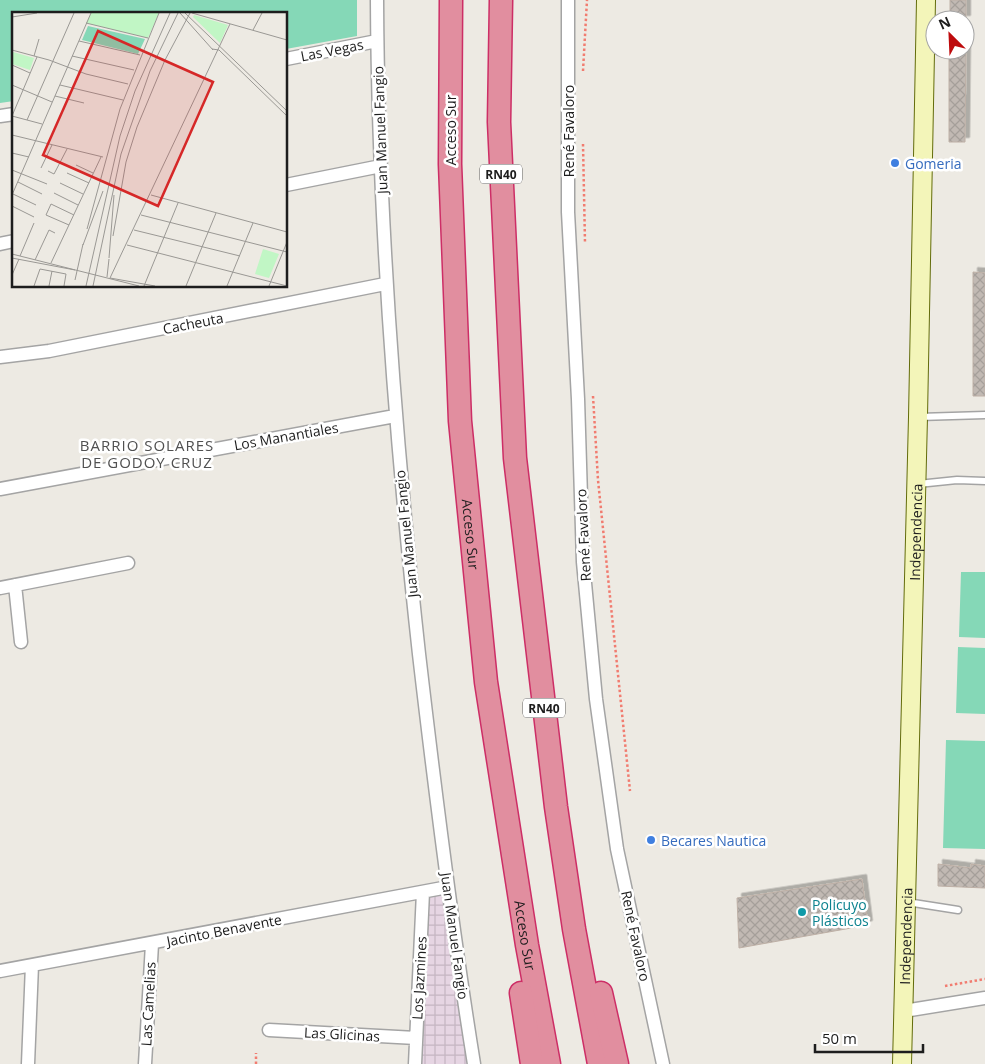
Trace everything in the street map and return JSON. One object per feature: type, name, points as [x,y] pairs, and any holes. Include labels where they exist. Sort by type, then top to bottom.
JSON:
[{"type":"highway","name":"Acceso Sur","points":[[451,0],[450,164],[459,402],[486,682],[527,945],[549,1064]]},
{"type":"highway","name":"RN40","points":[[502,0],[498,122],[515,458],[556,806],[574,929],[599,1064]]},
{"type":"highway","points":[[509,349],[532,492],[588,928],[616,1064]]},
{"type":"highway","points":[[486,682],[486,770],[532,1064]]},
{"type":"street","name":"Juan Manuel Fangio","points":[[377,0],[385,284],[395,416],[424,698],[448,887],[474,1064]]},
{"type":"street","name":"René Favaloro","points":[[568,0],[568,212],[578,399],[583,562],[596,699],[617,849],[663,1064]]},
{"type":"street","name":"Independencia","points":[[902,1064],[917,484],[926,0]]},
{"type":"street","name":"Las Vegas","points":[[288,59],[377,41]]},
{"type":"street","points":[[288,185],[381,166]]},
{"type":"street","name":"Cacheuta","points":[[0,357],[49,352],[385,284]]},
{"type":"street","name":"Los Manantiales","points":[[0,489],[395,416]]},
{"type":"street","points":[[0,588],[128,563]]},
{"type":"street","points":[[15,585],[21,642]]},
{"type":"street","name":"Jacinto Benavente","points":[[0,970],[152,944],[448,887]]},
{"type":"street","name":"Los Jazmines","points":[[415,1064],[423,892]]},
{"type":"street","name":"Las Camelias","points":[[145,1064],[152,944]]},
{"type":"street","points":[[28,1064],[32,965]]},
{"type":"street","points":[[904,1011],[985,998]]},
{"type":"street","name":"Las Glicinas","points":[[269,1030],[416,1038]]},
{"type":"lane","points":[[918,417],[985,415]]},
{"type":"lane","points":[[917,484],[957,480],[985,481]]},
{"type":"lane","points":[[906,902],[958,910]]},
{"type":"path","points":[[582,78],[587,0]]},
{"type":"path","points":[[583,137],[585,246]]},
{"type":"path","points":[[592,393],[598,480],[630,791]]},
{"type":"path","points":[[945,986],[985,980]]},
{"type":"path","points":[[256,1054],[256,1064]]},
{"type":"shaded area","points":[[448,887],[474,1064],[415,1064],[423,892]]},
{"type":"green space","points":[[0,0],[357,0],[357,36],[288,49],[288,12],[12,12],[12,101],[0,103]]},
{"type":"green space","points":[[961,572],[985,572],[985,638],[959,637]]},
{"type":"green space","points":[[958,647],[985,648],[985,714],[956,713]]},
{"type":"green space","points":[[946,740],[985,741],[985,849],[943,848]]},
{"type":"building","points":[[950,0],[966,0],[966,10],[950,10]]},
{"type":"building","points":[[949,60],[966,60],[965,142],[949,142]]},
{"type":"building","points":[[973,272],[985,273],[985,396],[973,396]]},
{"type":"building","points":[[938,864],[971,868],[971,864],[985,866],[985,888],[938,886]]},
{"type":"building","name":"Policuyo Plásticos","points":[[862,879],[868,925],[739,948],[737,898]]},
{"type":"place","name":"Gomeria","points":[[895,163]]},
{"type":"place","name":"Becares Nautica","points":[[651,840]]},
{"type":"place","name":"Policuyo Plásticos","points":[[802,912]]},
{"type":"district","name":"BARRIO SOLARES DE GODOY CRUZ","points":[[147,454]]}]
